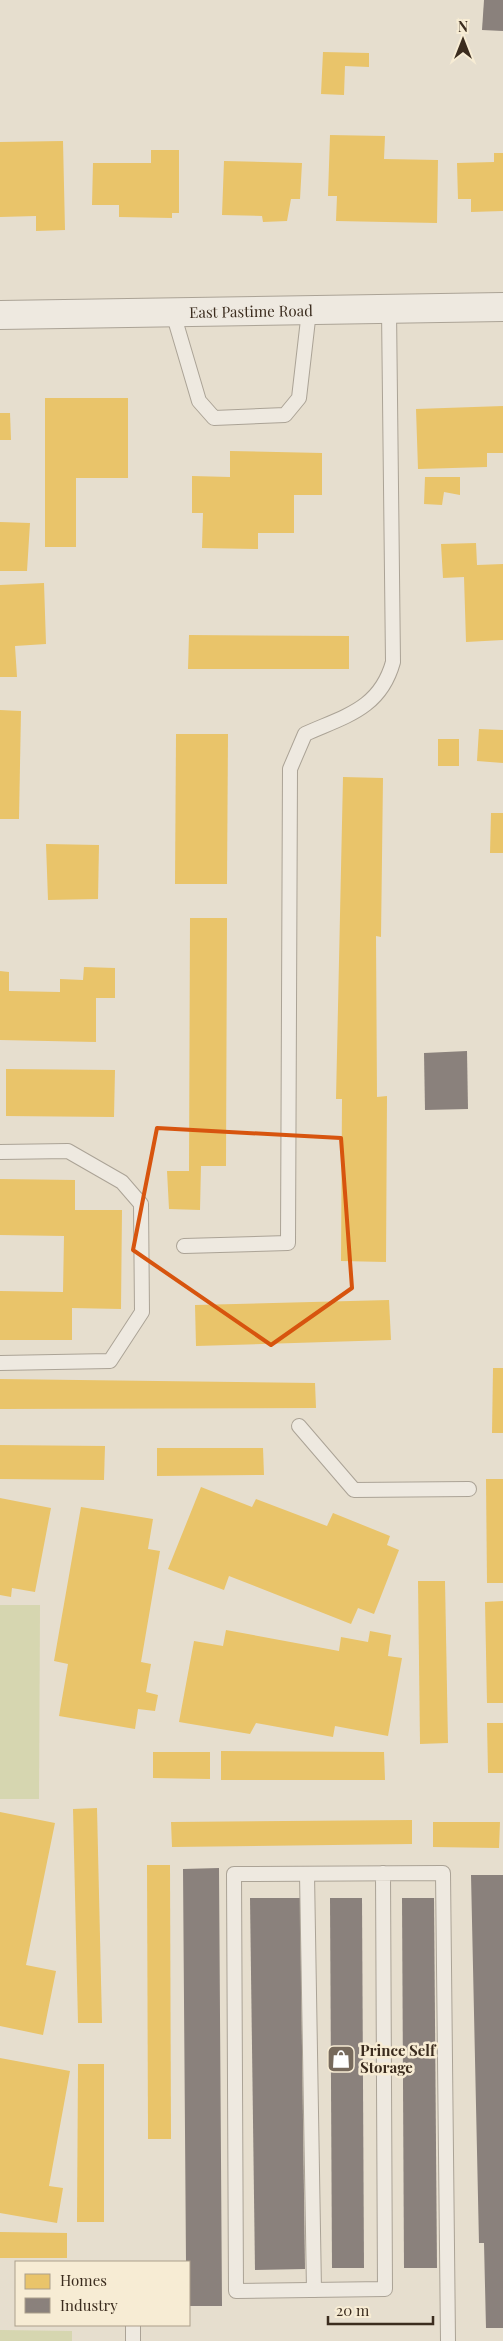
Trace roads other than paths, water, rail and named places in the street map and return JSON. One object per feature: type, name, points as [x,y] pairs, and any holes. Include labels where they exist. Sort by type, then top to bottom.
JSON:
[{"type":"street","name":"East Pastime Road","points":[[0,315],[503,307]]},
{"type":"lane","points":[[184,1246],[288,1244],[290,769],[305,734],[363,708],[377,696],[388,678],[392,662],[389,310]]},
{"type":"lane","points":[[173,312],[199,401],[214,418],[286,415],[299,398],[309,311]]},
{"type":"lane","points":[[0,1152],[68,1151],[122,1182],[141,1204],[142,1312],[110,1361],[0,1363]]},
{"type":"lane","points":[[299,1426],[354,1490],[469,1489]]},
{"type":"lane","points":[[383,1873],[385,2289],[236,2291],[234,1874],[307,1874],[383,1873],[443,1873],[448,2341]]},
{"type":"lane","points":[[307,1874],[314,2290]]},
{"type":"lane","points":[[133,2326],[134,2341]]},
{"type":"place","name":"Prince Self Storage","points":[[341,2059]]}]
